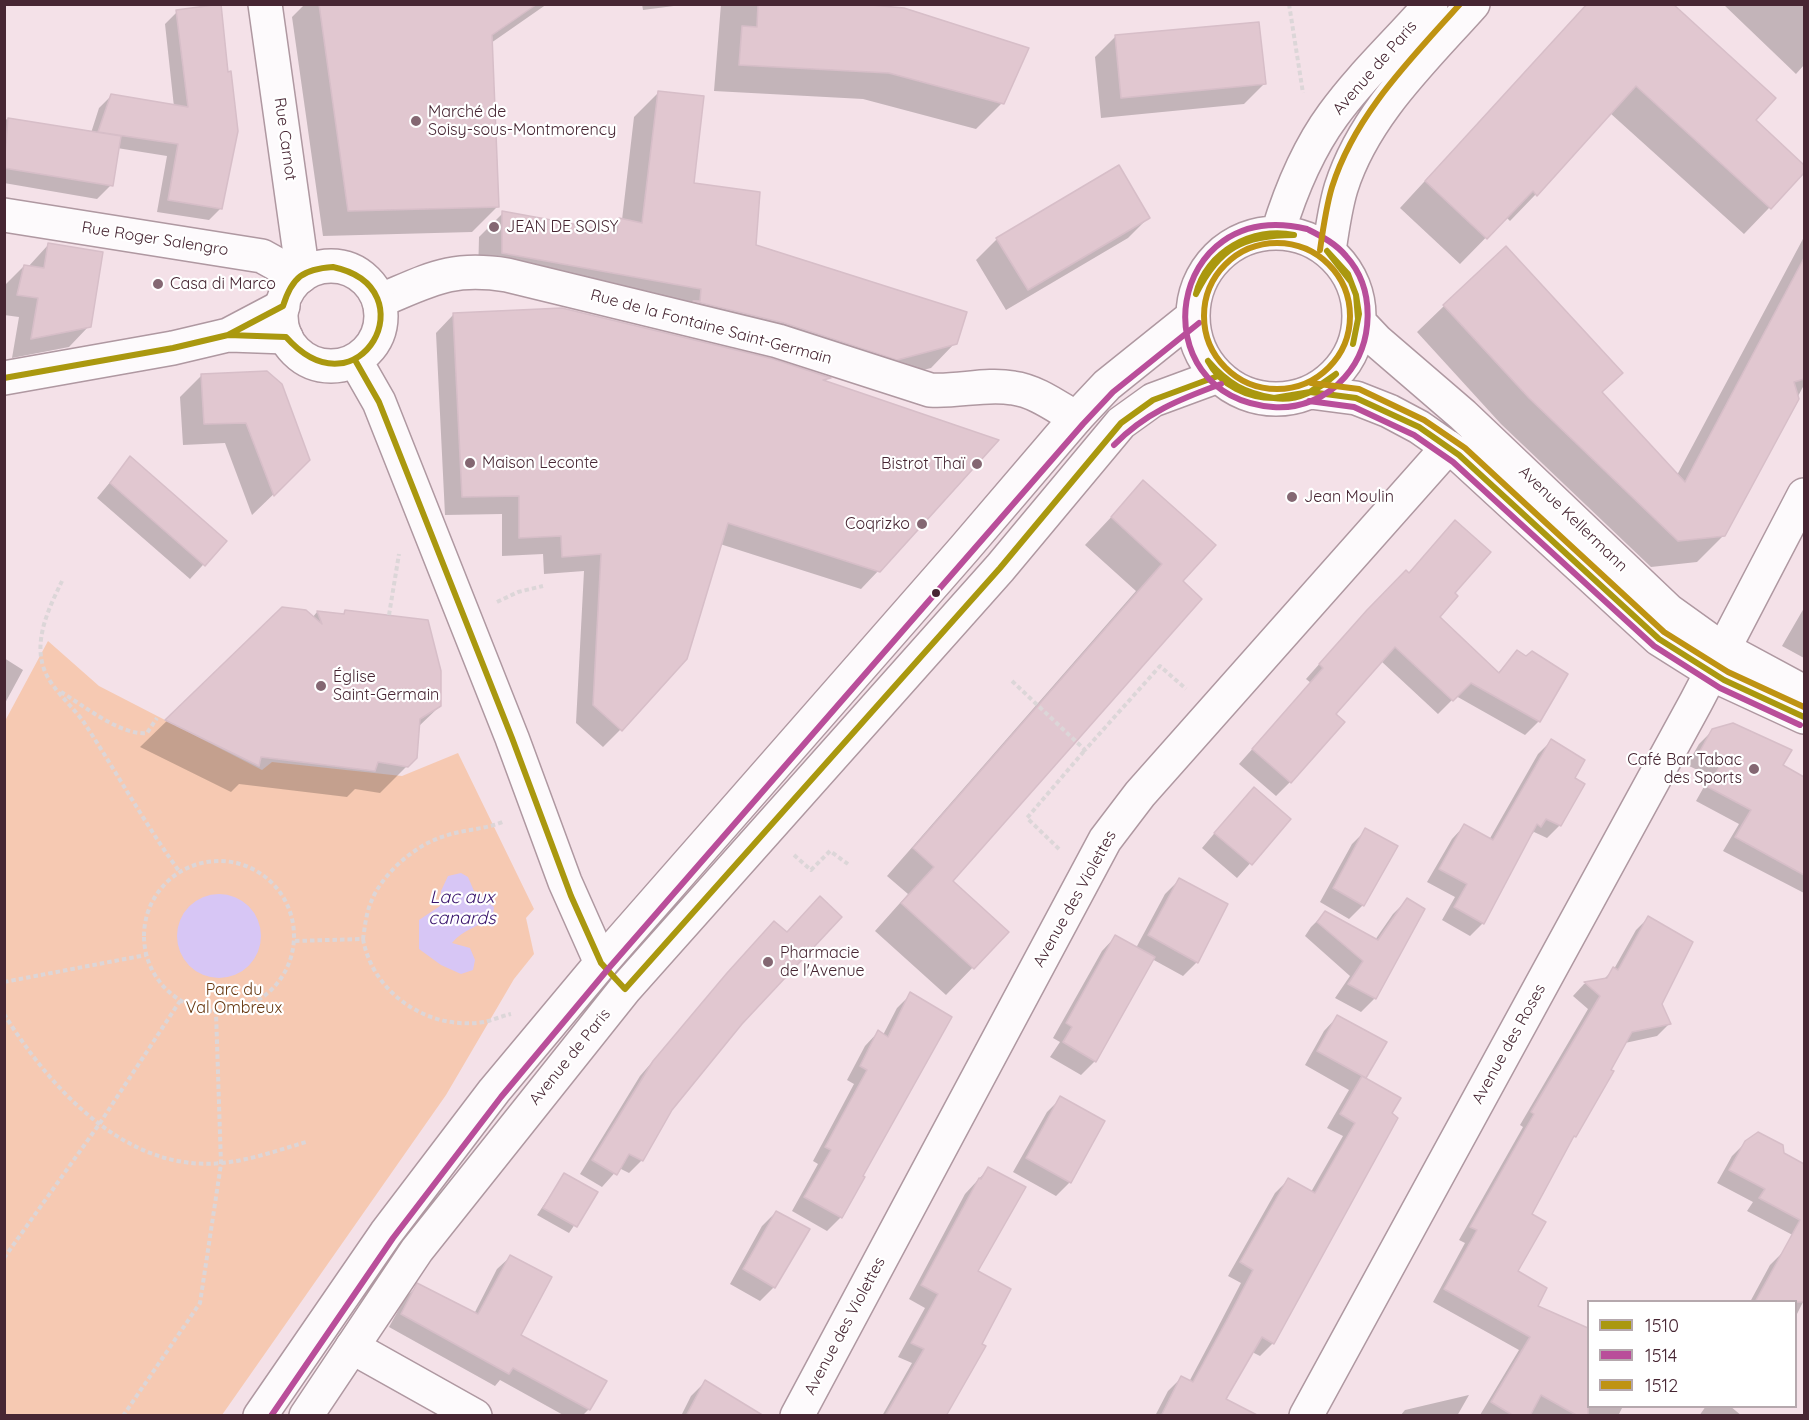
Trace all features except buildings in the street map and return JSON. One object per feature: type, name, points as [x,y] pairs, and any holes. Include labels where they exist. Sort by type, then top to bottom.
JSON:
[{"type":"main road","name":"Rue Carnot","points":[[265,4],[302,276]]},
{"type":"main road","name":"Avenue de Paris","points":[[1278,232],[1285,208],[1332,116],[1431,4]]},
{"type":"main road","name":"Avenue de Paris","points":[[1329,251],[1342,185],[1361,141],[1403,82],[1473,4]]},
{"type":"main road","name":"Rue Roger Salengro","points":[[4,216],[262,256],[302,276]]},
{"type":"main road","points":[[1278,232],[1305,238],[1329,251],[1342,266],[1352,283],[1358,302],[1359,322],[1356,339],[1339,371],[1310,392],[1286,399],[1262,398],[1238,390],[1218,376],[1204,358],[1195,338],[1193,316],[1197,290],[1209,266],[1228,248],[1252,236],[1278,232]]},
{"type":"main road","points":[[332,265],[346,268],[371,284],[379,302],[380,327],[375,341],[355,360],[335,366],[319,364],[303,357],[284,321],[290,287],[317,267],[332,265]]},
{"type":"main road","name":"Rue de la Fontaine Saint-Germain","points":[[379,302],[451,273],[477,270],[507,275],[778,341],[930,390],[953,392],[993,386],[1015,388],[1040,397],[1076,418]]},
{"type":"main road","points":[[260,1416],[386,1233],[544,1030],[1076,418],[1107,385],[1193,316]]},
{"type":"main road","points":[[4,378],[173,348],[284,321]]},
{"type":"main road","name":"Avenue Kellermann","points":[[1359,322],[1377,341],[1463,415],[1669,610],[1717,661],[1804,717]]},
{"type":"main road","points":[[355,360],[379,402],[536,806],[601,963],[625,989]]},
{"type":"main road","name":"Avenue de Paris","points":[[306,1416],[417,1250],[625,989],[1000,568],[1121,423],[1153,400],[1218,376]]},
{"type":"main road","name":"Avenue Kellermann","points":[[1310,392],[1356,398],[1377,405],[1419,427],[1448,447],[1641,624],[1717,661],[1804,692]]},
{"type":"main road","name":"Avenue des Violettes","points":[[797,1416],[1086,874],[1121,818],[1448,447]]},
{"type":"main road","name":"Avenue des Roses","points":[[1306,1416],[1717,661],[1804,495]]},
{"type":"main road","points":[[352,1347],[476,1416]]},
{"type":"path","points":[[1289,4],[1304,96]]},
{"type":"path","points":[[62,581],[46,616],[41,645],[44,669],[97,742],[155,839],[179,872]]},
{"type":"path","points":[[464,618],[518,592],[543,586]]},
{"type":"path","points":[[1086,874],[1027,818],[1160,666],[1212,713]]},
{"type":"path","points":[[1012,681],[1085,750]]},
{"type":"path","points":[[58,690],[105,719],[136,734],[147,733],[158,718]]},
{"type":"path","points":[[536,806],[490,828],[443,836],[413,853],[385,879],[371,901],[363,939],[369,961],[384,984],[417,1012],[436,1020],[483,1022],[516,1012],[524,1014],[544,1030]]},
{"type":"path","points":[[766,831],[811,870],[830,851],[848,864]]},
{"type":"path","points":[[224,860],[247,865],[267,877],[284,895],[293,917],[295,941],[290,964],[278,984],[260,1000],[239,1009],[216,1012],[198,1009],[180,1001],[163,987],[151,969],[146,955],[145,928],[150,906],[161,886],[179,872],[200,862],[224,860]]},
{"type":"path","points":[[295,941],[363,939]]},
{"type":"path","points":[[4,982],[146,955]]},
{"type":"path","points":[[4,1258],[100,1123],[180,1001]]},
{"type":"path","points":[[123,1416],[200,1303],[221,1164],[216,1012]]},
{"type":"path","points":[[4,1014],[65,1093],[114,1135],[161,1157],[184,1162],[221,1164],[306,1142]]},
{"type":"green space","name":"Parc du Val Ombreux","points":[[48,641],[99,686],[262,770],[272,762],[402,776],[458,753],[534,909],[526,918],[534,954],[514,979],[446,1095],[222,1415],[5,1416],[5,721]]},
{"type":"water","name":"Lac aux canards","points":[[461,873],[468,877],[474,891],[494,907],[493,916],[461,934],[452,943],[470,948],[475,960],[473,970],[461,974],[441,965],[419,949],[419,920],[440,906],[441,891],[448,876]]},
{"type":"water","points":[[211,894],[227,894],[243,901],[254,912],[261,928],[258,952],[249,966],[227,978],[211,978],[195,971],[184,960],[177,944],[177,928],[184,912],[195,901]]},
{"type":"transit line","name":"1512","points":[[1320,250],[1332,187],[1355,135],[1386,89],[1460,4]]},
{"type":"transit line","name":"1514","points":[[1307,229],[1260,226],[1223,241],[1199,267],[1187,301],[1187,337],[1202,370],[1230,395],[1273,407],[1303,404],[1330,391],[1355,364],[1362,349],[1368,317],[1363,284],[1356,269],[1346,256],[1329,241],[1309,230]]},
{"type":"transit line","name":"1510","points":[[1196,294],[1201,279],[1210,266],[1233,245],[1263,235],[1278,233],[1294,235]]},
{"type":"transit line","name":"1510","points":[[1196,294],[1214,265],[1235,247],[1260,238],[1294,235]]},
{"type":"transit line","name":"1512","points":[[1277,243],[1305,249],[1328,265],[1344,288],[1350,316],[1344,344],[1328,367],[1305,383],[1277,389],[1249,383],[1226,367],[1210,344],[1204,316],[1210,288],[1226,265],[1249,249],[1277,243]]},
{"type":"transit line","name":"1510","points":[[1327,251],[1348,274],[1356,295]]},
{"type":"transit line","name":"1510","points":[[1327,251],[1351,282],[1356,295]]},
{"type":"transit line","name":"1510","points":[[333,267],[362,279],[377,298],[380,320],[374,341],[359,356],[338,364],[313,358],[286,337],[228,335],[283,306],[290,288],[300,276],[314,270],[333,267]]},
{"type":"transit line","name":"1510","points":[[1353,344],[1358,319],[1356,295]]},
{"type":"transit line","name":"1510","points":[[1353,344],[1359,314],[1356,295]]},
{"type":"transit line","name":"1514","points":[[271,1416],[393,1238],[501,1097],[608,969],[1083,424],[1113,392],[1199,323]]},
{"type":"transit line","name":"1510","points":[[4,378],[173,348],[228,335]]},
{"type":"transit line","name":"1510","points":[[355,360],[379,402],[512,738],[571,896],[601,963],[625,989],[1000,568],[1121,423],[1153,400],[1218,376]]},
{"type":"transit line","name":"1510","points":[[1208,361],[1223,376],[1238,386],[1274,398]]},
{"type":"transit line","name":"1510","points":[[1208,361],[1220,377],[1236,389],[1255,396],[1274,398]]},
{"type":"transit line","name":"1510","points":[[1274,398],[1310,392],[1336,374]]},
{"type":"transit line","name":"1510","points":[[1274,398],[1291,398],[1308,393],[1323,385],[1336,374]]},
{"type":"transit line","name":"1512","points":[[1311,383],[1359,389],[1424,420],[1465,448],[1664,632],[1728,672],[1804,707]]},
{"type":"transit line","name":"1514","points":[[1114,445],[1138,424],[1164,408],[1221,384]]},
{"type":"transit line","name":"1510","points":[[1310,392],[1356,398],[1419,427],[1459,455],[1659,639],[1724,680],[1804,717]]},
{"type":"transit line","name":"1514","points":[[1309,401],[1354,407],[1414,435],[1453,462],[1654,646],[1720,688],[1800,725]]},
{"type":"place","name":"Marché de Soisy-sous-Montmorency","points":[[416,121]]},
{"type":"place","name":"JEAN DE SOISY","points":[[494,227]]},
{"type":"place","name":"Casa di Marco","points":[[158,284]]},
{"type":"place","name":"Maison Leconte","points":[[470,463]]},
{"type":"place","name":"Bistrot Thaï","points":[[977,464]]},
{"type":"place","name":"Jean Moulin","points":[[1292,497]]},
{"type":"place","name":"Coqrizko","points":[[922,524]]},
{"type":"place","name":"Église Saint-Germain","points":[[321,686]]},
{"type":"place","name":"Café Bar Tabac des Sports","points":[[1754,769]]},
{"type":"place","name":"Pharmacie de l'Avenue","points":[[768,962]]}]
